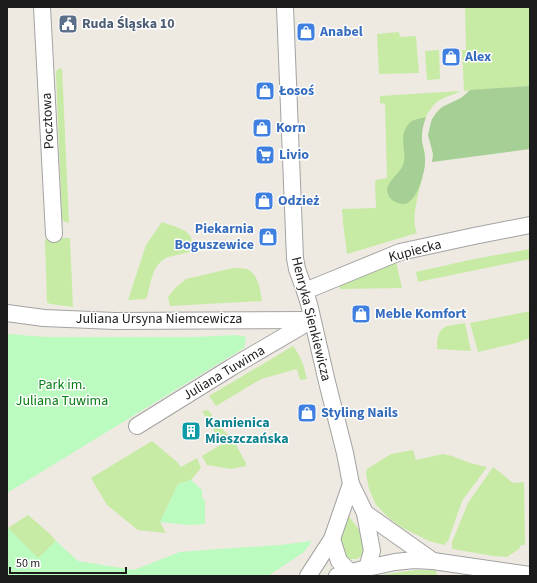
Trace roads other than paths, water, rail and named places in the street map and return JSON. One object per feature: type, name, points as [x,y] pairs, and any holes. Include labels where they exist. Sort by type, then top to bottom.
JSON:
[{"type":"street","name":"Pocztowa","points":[[42,7],[54,234]]},
{"type":"street","name":"Henryka Sienkiewicza","points":[[285,7],[295,258],[297,269],[305,291],[345,453],[351,484],[365,513]]},
{"type":"street","name":"Kupiecka","points":[[305,291],[400,252],[530,225]]},
{"type":"street","name":"Juliana Ursyna Niemcewicza","points":[[7,313],[44,318],[115,321],[312,320]]},
{"type":"street","name":"Juliana Tuwima","points":[[137,426],[232,367],[312,320]]},
{"type":"street","points":[[308,576],[332,539],[351,484]]},
{"type":"street","points":[[365,513],[433,561]]},
{"type":"street","points":[[365,513],[372,551],[367,568]]},
{"type":"street","points":[[332,539],[338,561],[344,574],[395,562],[414,560],[433,561],[530,575]]},
{"type":"tram line","points":[[410,576],[425,576]]},
{"type":"place","name":"Ruda Śląska 10","points":[[68,24]]},
{"type":"place","name":"Anabel","points":[[306,32]]},
{"type":"place","name":"Alex","points":[[451,57]]},
{"type":"place","name":"Łosoś","points":[[265,91]]},
{"type":"place","name":"Korn","points":[[262,128]]},
{"type":"place","name":"Livio","points":[[265,155]]},
{"type":"place","name":"Odzież","points":[[264,201]]},
{"type":"place","name":"Piekarnia Boguszewice","points":[[268,237]]},
{"type":"place","name":"Meble Komfort","points":[[361,314]]},
{"type":"place","name":"Styling Nails","points":[[307,413]]},
{"type":"place","name":"Kamienica Mieszczańska","points":[[191,431]]},
{"type":"park label","name":"Park im. Juliana Tuwima","points":[[62,394]]}]
